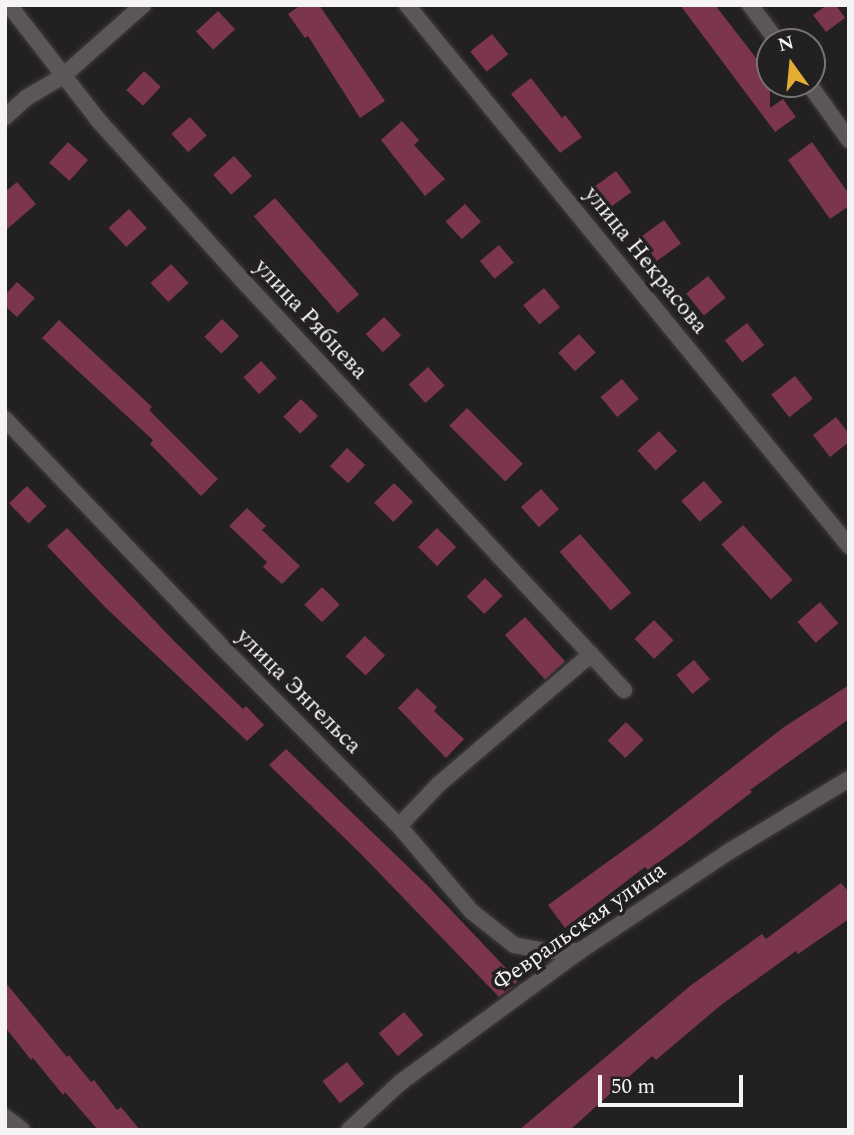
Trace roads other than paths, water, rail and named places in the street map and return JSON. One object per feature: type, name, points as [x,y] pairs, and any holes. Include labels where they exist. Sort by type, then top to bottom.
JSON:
[{"type":"street","name":"улица Рябцева","points":[[9,5],[63,76],[246,284],[624,690]]},
{"type":"street","points":[[5,117],[26,98],[63,76],[143,5]]},
{"type":"street","name":"улица Некрасова","points":[[407,5],[849,546]]},
{"type":"street","points":[[750,5],[767,28]]},
{"type":"street","points":[[819,98],[849,140]]},
{"type":"street","name":"улица Энгельса","points":[[5,419],[218,643],[399,826],[471,911],[514,945],[545,951],[580,951]]},
{"type":"street","points":[[399,826],[439,784],[591,654]]},
{"type":"street","name":"Февральская улица","points":[[349,1130],[401,1082],[580,951],[730,852],[849,779]]},
{"type":"street","points":[[5,1117],[22,1130]]}]
